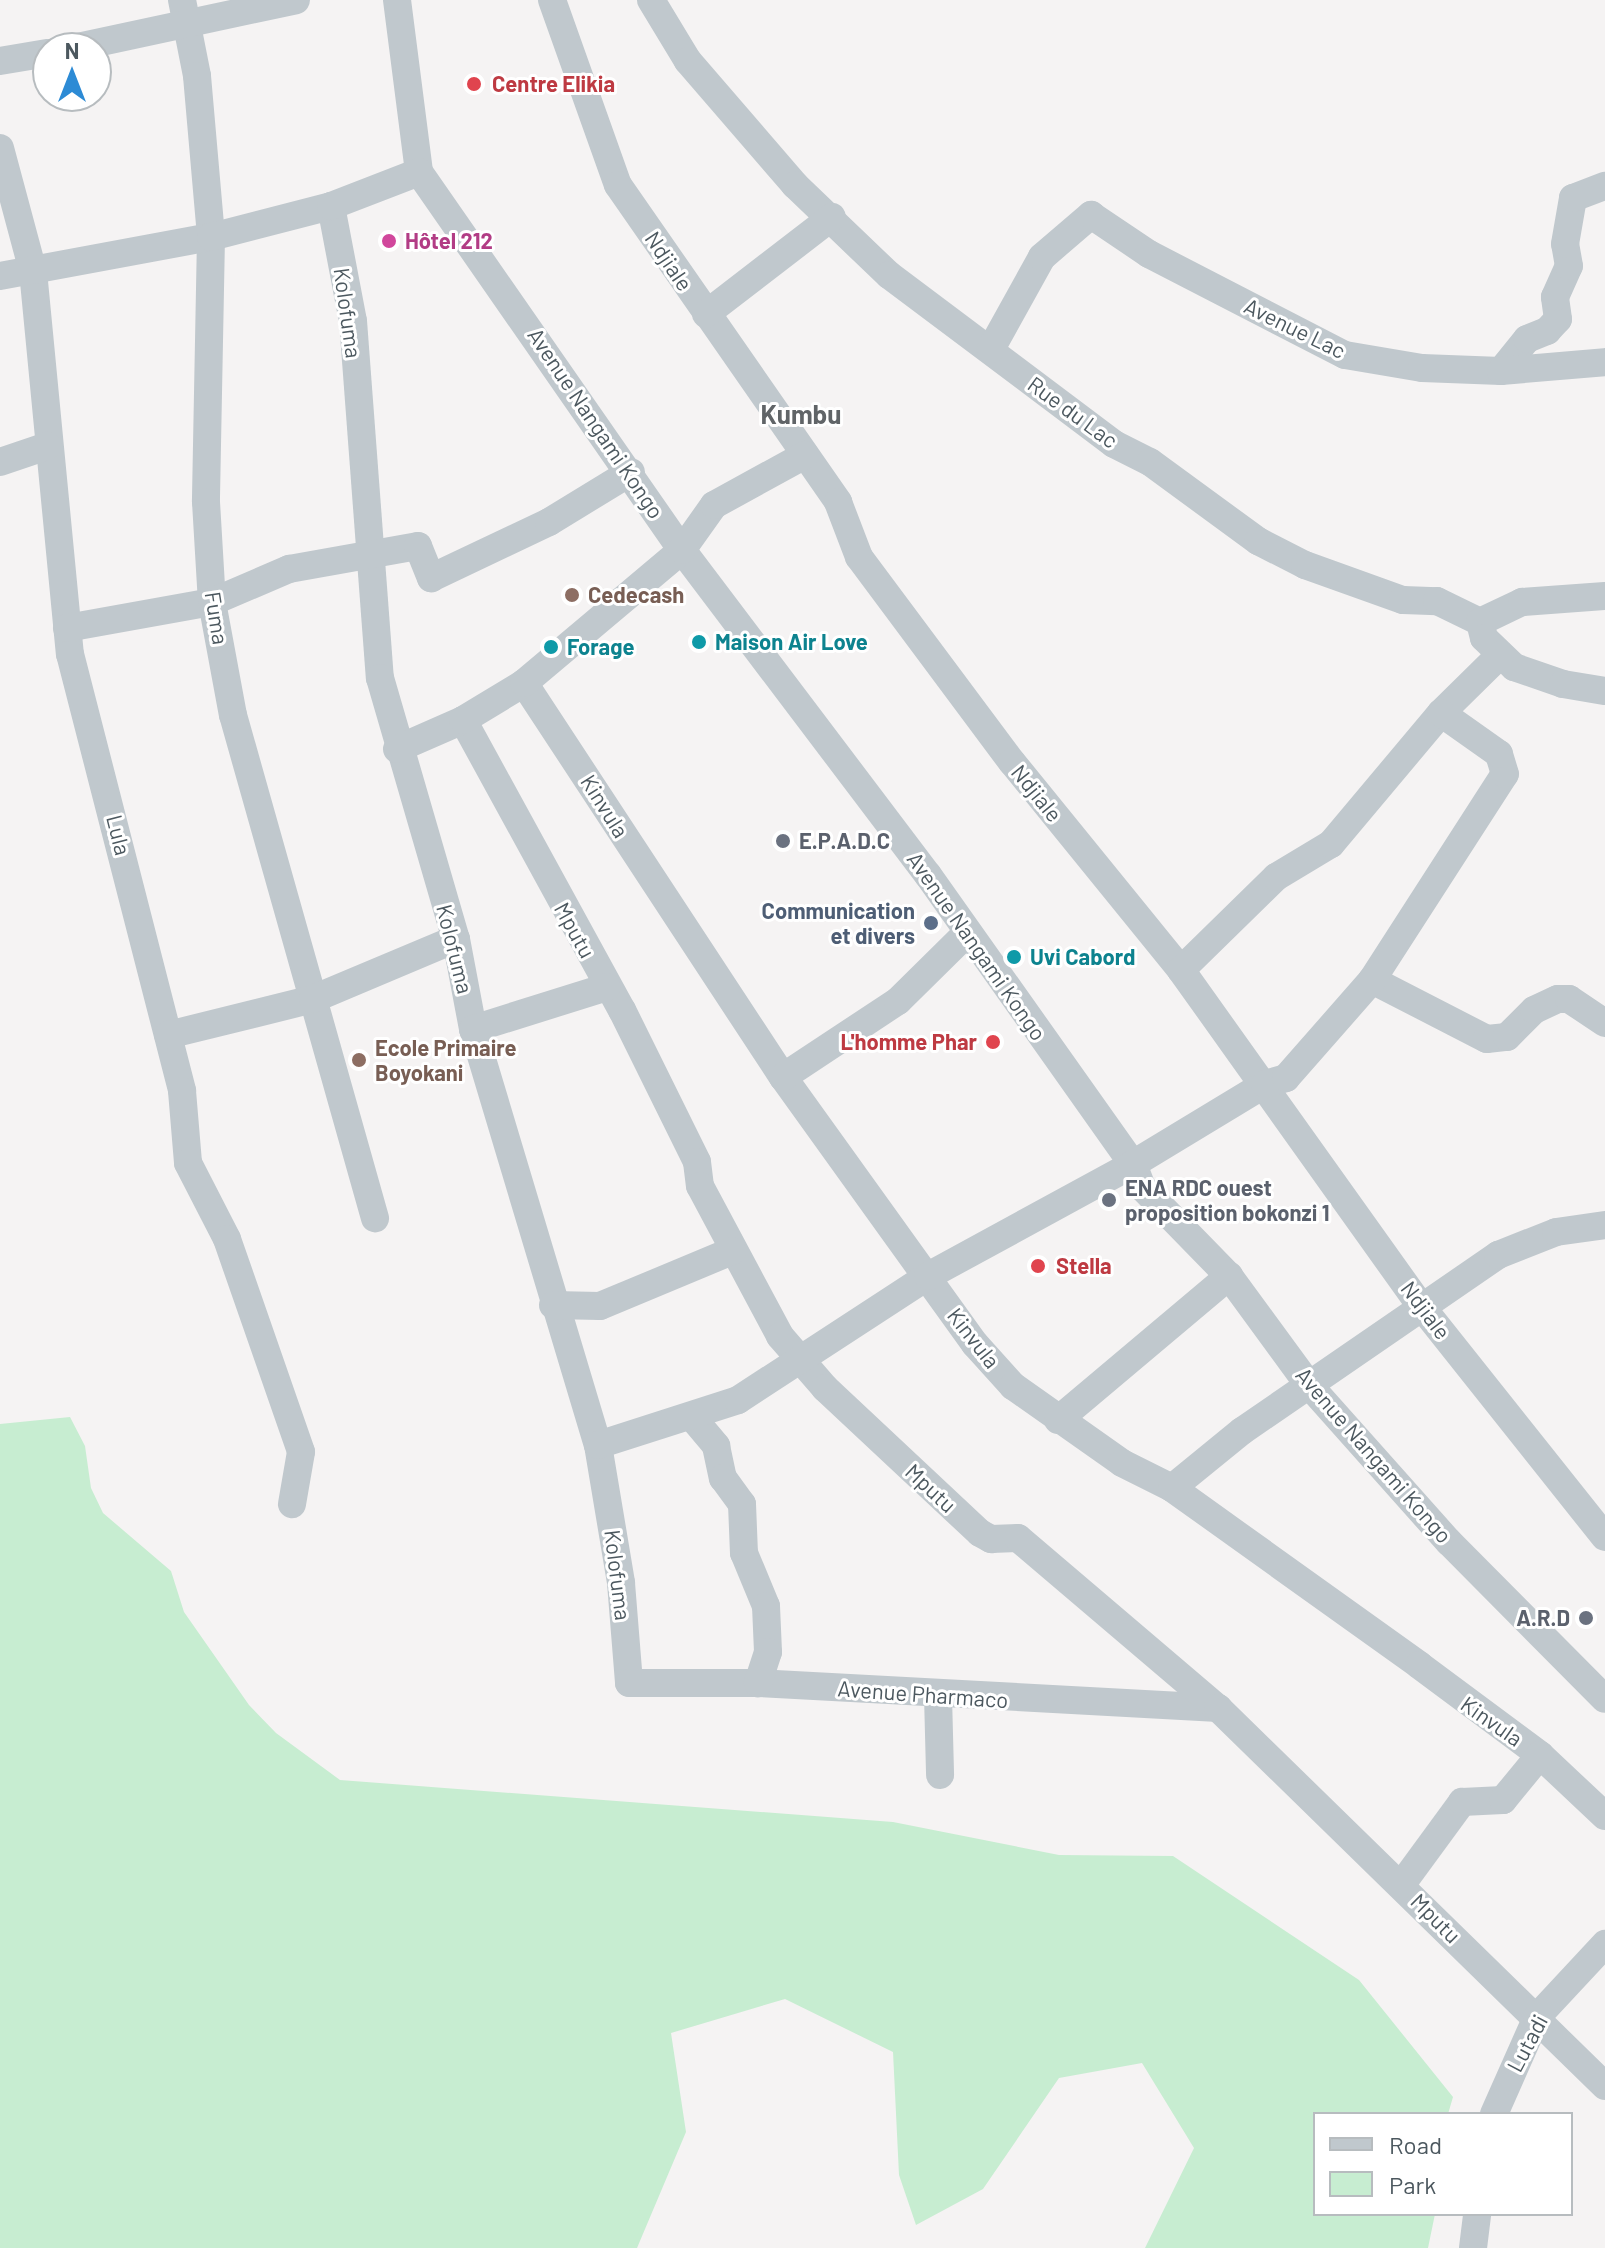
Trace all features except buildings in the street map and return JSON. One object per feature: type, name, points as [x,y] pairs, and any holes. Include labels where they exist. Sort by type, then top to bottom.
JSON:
[{"type":"street","points":[[112,35],[184,10],[296,0]]},
{"type":"street","name":"Avenue Nangami Kongo","points":[[397,0],[419,172],[631,472],[682,550],[842,757],[1133,1164],[1142,1187],[1229,1276],[1308,1384],[1449,1542],[1605,1699]]},
{"type":"street","name":"Ndjiale","points":[[552,0],[608,166],[706,314],[838,502],[859,557],[918,638],[1181,970],[1421,1306],[1605,1537]]},
{"type":"street","name":"Rue du Lac","points":[[651,0],[688,61],[795,185],[832,217],[889,275],[1114,444],[1150,462],[1258,541],[1305,565],[1403,600],[1437,601],[1480,622]]},
{"type":"street","name":"Fuma","points":[[184,10],[202,116],[211,237],[206,502],[212,602],[233,715],[375,1218]]},
{"type":"street","points":[[0,61],[32,56]]},
{"type":"street","name":"Lula","points":[[0,148],[33,271],[47,446],[67,628],[182,1091],[188,1163],[227,1239],[301,1452],[292,1504]]},
{"type":"street","points":[[0,276],[211,237],[331,206],[419,172]]},
{"type":"street","points":[[1501,371],[1527,339],[1547,331],[1558,319],[1555,297],[1569,266],[1565,244],[1573,198],[1605,186]]},
{"type":"street","name":"Kolofuma","points":[[331,206],[353,321],[368,553],[380,678],[397,749],[456,939],[473,1029],[553,1305],[598,1445],[621,1583],[629,1683]]},
{"type":"street","name":"Avenue Lac","points":[[991,349],[1042,257],[1091,215],[1149,254],[1345,355],[1422,368],[1501,371]]},
{"type":"street","points":[[706,314],[832,217]]},
{"type":"street","points":[[1501,371],[1605,362]]},
{"type":"street","points":[[0,462],[47,446]]},
{"type":"street","points":[[397,749],[463,720],[524,683],[682,550],[714,505],[805,455]]},
{"type":"street","points":[[67,628],[212,602],[289,569],[418,546],[431,578],[549,522],[631,472]]},
{"type":"street","points":[[1605,596],[1522,602],[1480,622],[1484,638],[1500,655],[1527,673],[1605,691]]},
{"type":"street","points":[[1181,970],[1276,877],[1331,844],[1441,713],[1500,655]]},
{"type":"street","name":"Kinvula","points":[[524,683],[783,1077],[1003,1375],[1058,1420],[1122,1463],[1172,1488],[1540,1755],[1605,1816]]},
{"type":"street","points":[[598,1445],[738,1400],[798,1357],[928,1276],[1133,1164],[1265,1084],[1286,1078],[1372,980],[1505,774],[1499,754],[1441,713]]},
{"type":"street","name":"Mputu","points":[[463,720],[697,1162],[700,1186],[760,1306],[798,1357],[980,1533],[991,1539],[1018,1538],[1218,1708],[1402,1884],[1605,2086]]},
{"type":"street","points":[[783,1077],[898,1001],[966,934]]},
{"type":"street","points":[[168,1035],[313,999],[456,939]]},
{"type":"street","points":[[1372,980],[1487,1039],[1507,1037],[1534,1010],[1558,999],[1569,999],[1602,1023]]},
{"type":"street","points":[[473,1029],[607,987]]},
{"type":"street","points":[[1172,1488],[1308,1384],[1421,1306],[1523,1244],[1604,1229]]},
{"type":"street","points":[[553,1305],[600,1306],[732,1251]]},
{"type":"street","points":[[1058,1420],[1229,1276]]},
{"type":"street","points":[[692,1417],[716,1446],[723,1478],[742,1504],[744,1553],[766,1606],[768,1652],[758,1683]]},
{"type":"street","name":"Avenue Pharmaco","points":[[629,1683],[758,1683],[938,1696],[1218,1708]]},
{"type":"street","points":[[938,1696],[940,1775]]},
{"type":"street","points":[[1402,1884],[1462,1802],[1503,1800],[1540,1755]]},
{"type":"street","name":"Lutadi","points":[[1495,2112],[1537,2017],[1605,1944]]},
{"type":"street","points":[[1473,2248],[1477,2216]]},
{"type":"green space","points":[[70,1417],[85,1446],[91,1488],[103,1513],[171,1571],[184,1612],[249,1705],[276,1733],[340,1780],[893,1822],[1059,1855],[1173,1856],[1359,1980],[1453,2097],[1449,2112],[1313,2112],[1313,2216],[1435,2216],[1428,2248],[1145,2248],[1194,2148],[1142,2063],[1059,2078],[983,2189],[916,2225],[899,2175],[893,2052],[785,1999],[671,2033],[686,2132],[637,2248],[0,2248],[0,1424]]},
{"type":"place","name":"Centre Elikia","points":[[474,84]]},
{"type":"place","name":"Hôtel 212","points":[[389,241]]},
{"type":"place","name":"Cedecash","points":[[572,595]]},
{"type":"place","name":"Maison Air Love","points":[[699,642]]},
{"type":"place","name":"Forage","points":[[551,647]]},
{"type":"place","name":"E.P.A.D.C","points":[[783,841]]},
{"type":"place","name":"Communication et divers","points":[[931,923]]},
{"type":"place","name":"Uvi Cabord","points":[[1014,957]]},
{"type":"place","name":"L'homme Phar","points":[[993,1042]]},
{"type":"place","name":"Ecole Primaire Boyokani","points":[[359,1060]]},
{"type":"place","name":"ENA RDC ouest proposition bokonzi 1","points":[[1109,1200]]},
{"type":"place","name":"Stella","points":[[1038,1266]]},
{"type":"place","name":"A.R.D","points":[[1586,1618]]},
{"type":"district","name":"Kumbu","points":[[801,414]]}]
